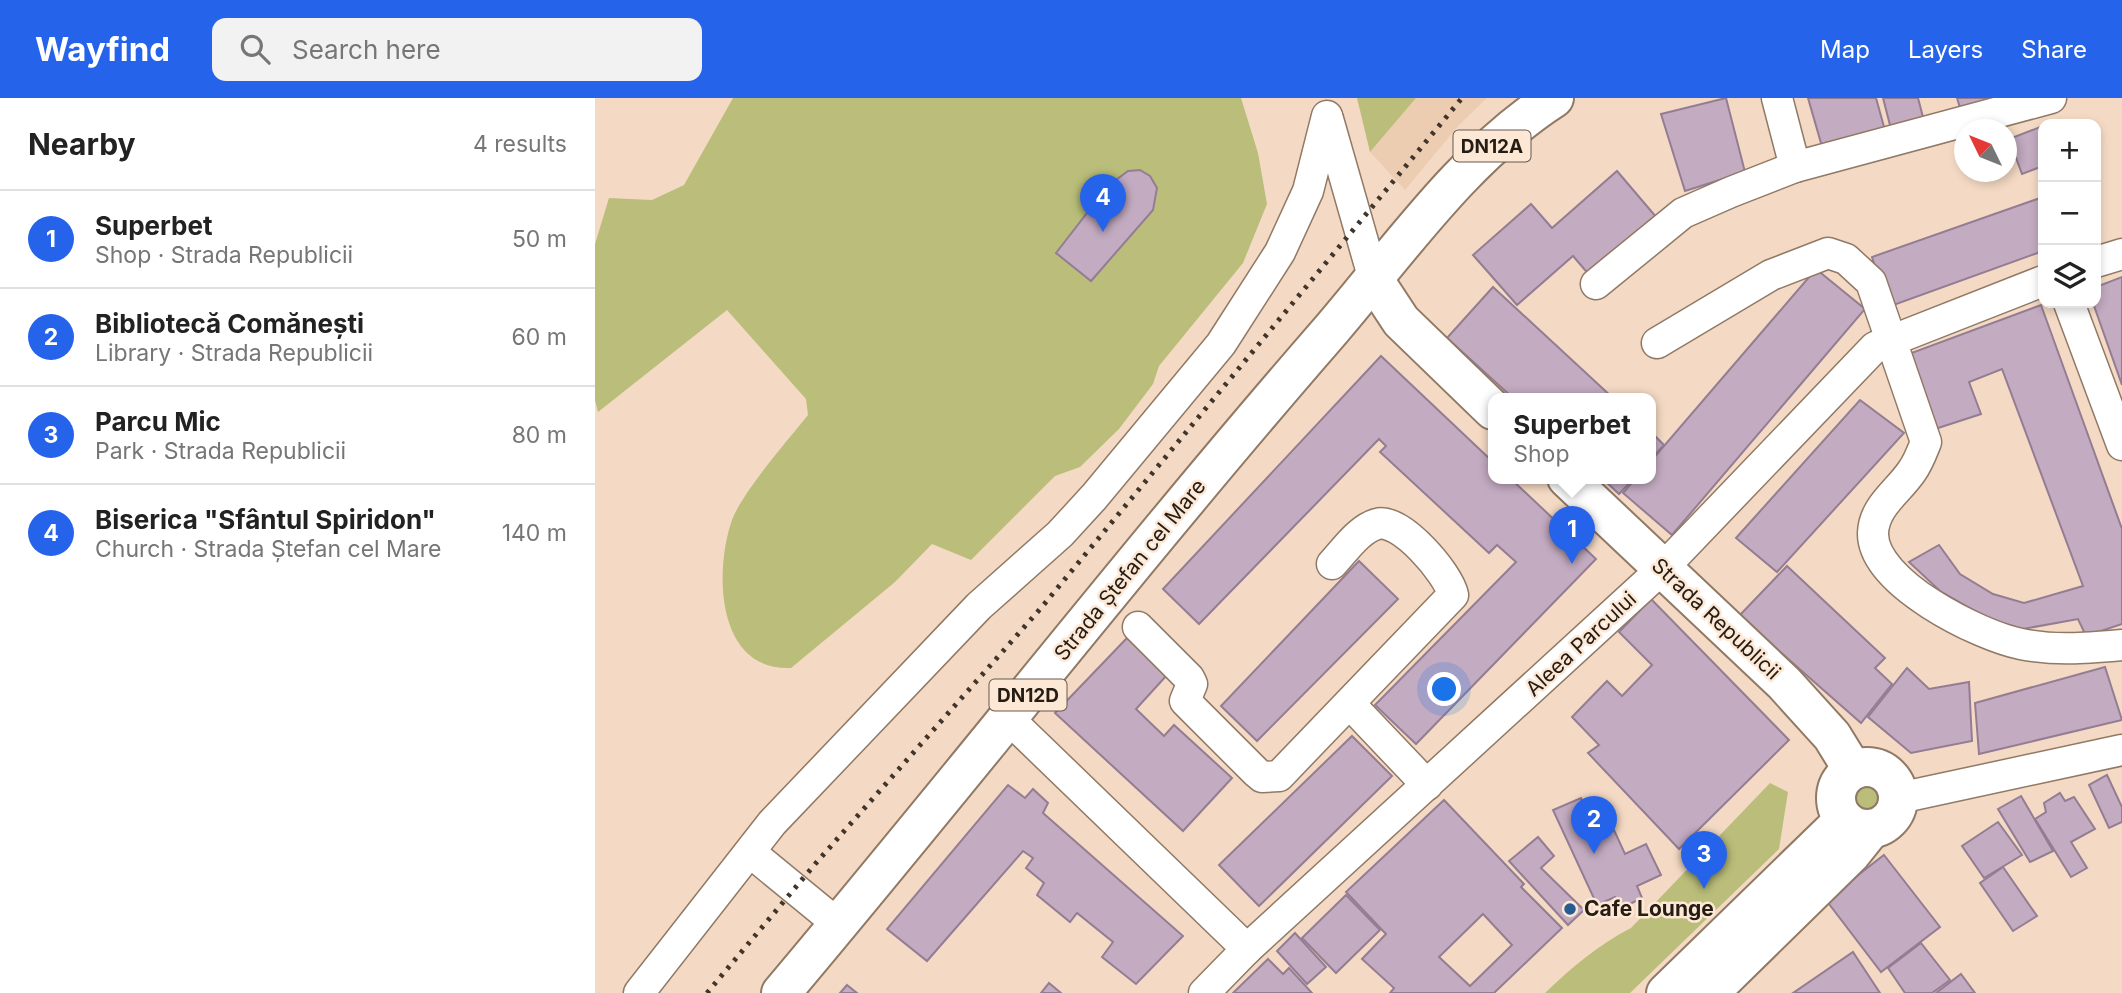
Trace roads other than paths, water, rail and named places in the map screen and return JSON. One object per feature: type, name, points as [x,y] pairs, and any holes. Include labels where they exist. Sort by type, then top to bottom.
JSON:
[{"type":"street","name":"DN12A","points":[[1374,280],[1438,203],[1493,145],[1518,122],[1554,98]]},
{"type":"street","points":[[1777,98],[1795,166]]},
{"type":"street","points":[[1597,284],[1683,213],[1795,166],[2052,98]]},
{"type":"street","points":[[1324,107],[1374,280],[1401,321],[1488,405]]},
{"type":"street","points":[[639,993],[772,823],[970,615],[1021,565],[1060,534],[1094,498],[1221,344],[1280,251],[1308,191],[1324,107]]},
{"type":"street","points":[[1657,343],[1771,275],[1828,253],[1846,259],[1871,282],[1889,341],[1926,442],[1913,470],[1880,508],[1873,535],[1883,560],[1909,591],[1963,624],[2018,644],[2065,650],[2122,645]]},
{"type":"street","points":[[2101,260],[2122,254]]},
{"type":"street","name":"Strada Ștefan cel Mare","points":[[781,993],[1265,406],[1374,280]]},
{"type":"street","name":"Aleea Parcului","points":[[1204,993],[1247,949],[1663,568],[1875,347],[2038,283]]},
{"type":"street","points":[[2071,308],[2122,445]]},
{"type":"street","name":"Strada Republicii","points":[[1573,484],[1792,692],[1832,736],[1853,770]]},
{"type":"street","points":[[1138,627],[1189,678],[1192,684],[1185,701],[1262,777],[1279,776],[1453,595],[1444,575],[1401,529],[1391,523],[1379,523],[1366,529],[1332,564]]},
{"type":"street","points":[[1350,704],[1427,785]]},
{"type":"street","points":[[1009,719],[1247,949]]},
{"type":"street","points":[[1899,798],[2122,750]]},
{"type":"street","points":[[1666,993],[1857,825],[1887,822],[1898,807],[1899,798],[1897,787],[1884,771],[1863,766],[1853,770],[1845,776],[1835,795],[1839,813],[1857,825]]},
{"type":"street","points":[[1709,993],[1851,854],[1857,825]]},
{"type":"street","points":[[750,852],[839,925]]},
{"type":"railway","points":[[707,993],[816,863],[1041,608],[1462,98]]},
{"type":"place","name":"Biserica \"Sfântul Spiridon\"","points":[[1103,232]]},
{"type":"place","name":"Superbet","points":[[1572,564]]},
{"type":"place","name":"Bibliotecă Comănești","points":[[1594,854]]},
{"type":"place","name":"Parcu Mic","points":[[1704,889]]},
{"type":"place","name":"Cafe Lounge","points":[[1570,909]]}]
